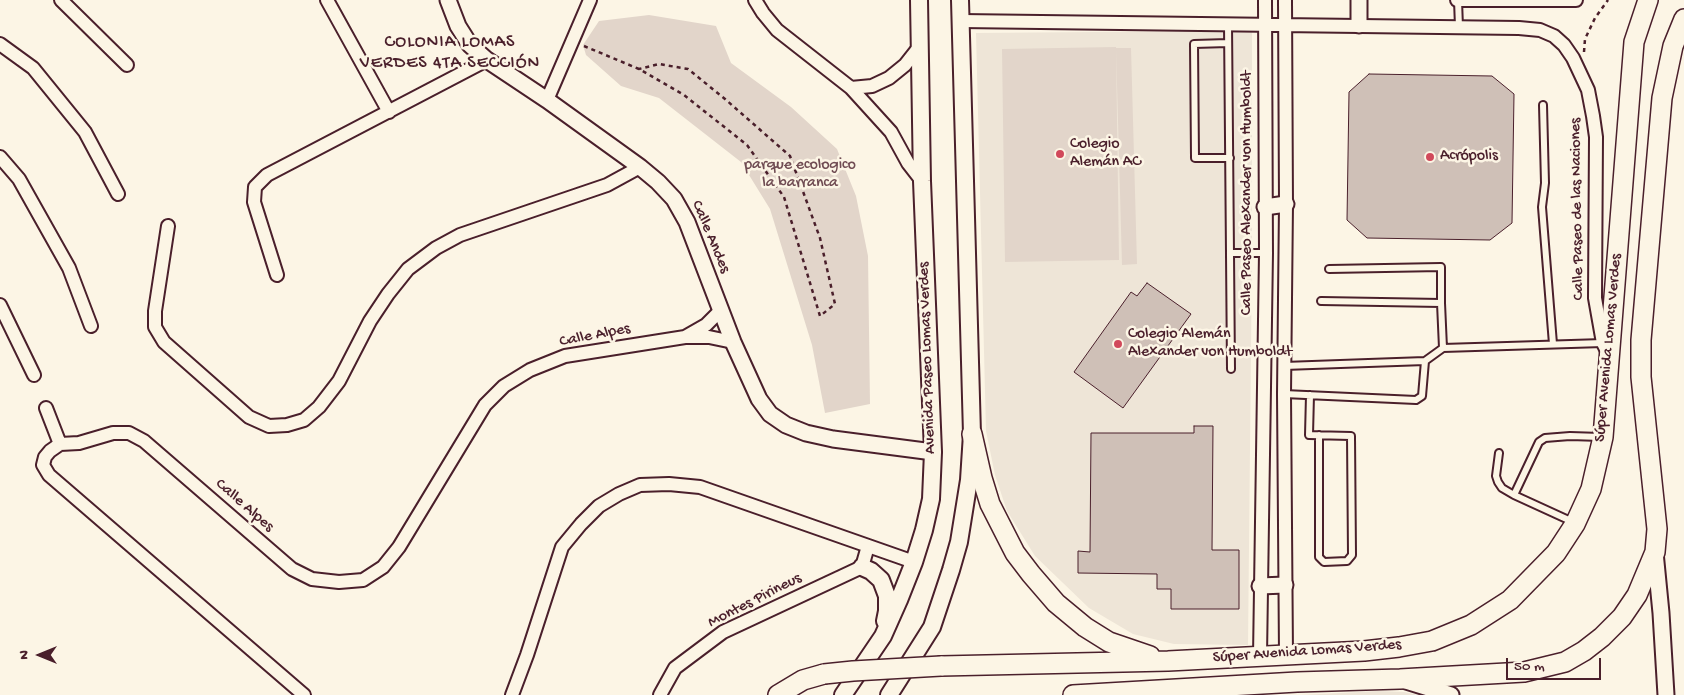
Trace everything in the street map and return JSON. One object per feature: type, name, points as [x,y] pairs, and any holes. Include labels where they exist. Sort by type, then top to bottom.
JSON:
[{"type":"main road","name":"Avenida Paseo Lomas Verdes","points":[[843,695],[882,636],[899,600],[914,562],[931,500],[933,452],[922,180],[919,0]]},
{"type":"main road","points":[[889,695],[932,627],[959,542],[967,496],[972,434],[960,0]]},
{"type":"main road","name":"Súper Avenida Lomas Verdes","points":[[778,695],[804,680],[824,674],[853,671],[941,666],[1168,661],[1399,647],[1432,640],[1471,625],[1510,600],[1556,553],[1575,524],[1590,489],[1603,437],[1606,348],[1634,42],[1648,0]]},
{"type":"main road","name":"Súper Avenida Lomas Verdes","points":[[1073,695],[1297,682],[1400,679],[1524,672],[1565,662],[1596,642],[1622,618],[1637,595],[1655,552],[1656,521],[1641,377],[1642,340],[1662,98],[1672,46],[1684,19]]},
{"type":"main road","points":[[972,434],[990,504],[1015,553],[1056,603],[1084,627],[1109,642],[1168,661]]},
{"type":"main road","points":[[862,567],[871,571],[881,580],[886,596],[887,611],[882,636]]},
{"type":"street","points":[[61,0],[127,65]]},
{"type":"street","points":[[327,0],[388,112]]},
{"type":"street","name":"Calle Andes","points":[[448,0],[462,32],[470,44],[486,60],[547,100],[640,167],[668,193],[688,222],[733,342],[759,399],[770,414],[806,433],[833,439],[933,452]]},
{"type":"street","points":[[547,100],[590,0]]},
{"type":"street","points":[[754,0],[777,30],[851,88],[891,132],[908,162],[922,180]]},
{"type":"street","name":"Calle Paseo Alexander von Humboldt","points":[[1260,656],[1266,254],[1265,0]]},
{"type":"street","points":[[1285,0],[1286,204],[1284,394],[1286,655]]},
{"type":"street","points":[[1359,0],[1359,26]]},
{"type":"street","points":[[1458,0],[1576,0]]},
{"type":"street","name":"Calle Paseo de las Naciones","points":[[961,21],[1519,28],[1540,30],[1554,36],[1564,45],[1573,58],[1591,103],[1596,137],[1595,298],[1606,348]]},
{"type":"street","points":[[0,44],[33,68],[85,132],[118,194]]},
{"type":"street","points":[[851,88],[872,86],[890,78],[920,46]]},
{"type":"street","points":[[277,275],[254,202],[255,187],[267,175],[486,60]]},
{"type":"street","points":[[0,157],[19,179],[69,268],[91,326]]},
{"type":"street","points":[[168,226],[155,311],[156,327],[164,342],[250,416],[269,426],[287,425],[304,420],[319,407],[339,381],[370,321],[388,294],[408,269],[436,248],[460,235],[607,185],[640,167]]},
{"type":"street","points":[[1265,207],[1286,204]]},
{"type":"street","points":[[0,305],[34,375]]},
{"type":"street","name":"Calle Alpes","points":[[684,337],[706,325],[721,310]]},
{"type":"street","name":"Calle Alpes","points":[[60,444],[79,443],[113,433],[129,433],[144,441],[292,569],[312,579],[339,582],[363,580],[383,567],[399,547],[485,405],[504,386],[530,370],[565,356],[684,337],[709,337],[733,342]]},
{"type":"street","points":[[46,408],[60,444],[44,457],[43,465],[49,475],[304,695]]},
{"type":"street","points":[[512,695],[562,547],[599,506],[619,494],[640,486],[669,484],[700,488],[914,562]]},
{"type":"street","points":[[862,567],[868,546]]},
{"type":"street","points":[[1655,552],[1666,695]]},
{"type":"street","name":"Montes Pirineus","points":[[660,695],[675,668],[723,632],[862,567]]},
{"type":"street","points":[[1260,586],[1285,585]]},
{"type":"street","points":[[1400,679],[1451,695]]},
{"type":"lane","points":[[1458,0],[1459,27]]},
{"type":"lane","points":[[1228,24],[1231,369]]},
{"type":"lane","points":[[1228,43],[1194,44],[1195,158],[1230,158]]},
{"type":"lane","points":[[1543,105],[1545,183],[1542,207],[1553,344]]},
{"type":"lane","points":[[1231,253],[1266,254]]},
{"type":"lane","points":[[1329,269],[1440,268],[1443,348]]},
{"type":"lane","points":[[1321,301],[1441,303]]},
{"type":"lane","points":[[1284,366],[1425,361],[1443,348],[1553,344],[1606,348]]},
{"type":"lane","points":[[1284,394],[1416,400],[1422,396],[1425,361]]},
{"type":"lane","points":[[1310,395],[1309,435],[1320,435],[1351,436],[1352,555],[1347,561],[1324,562],[1319,557],[1320,435]]},
{"type":"lane","points":[[1514,495],[1539,442],[1545,438],[1570,436],[1603,437]]},
{"type":"lane","points":[[1500,453],[1496,476],[1502,488],[1575,524]]},
{"type":"lane","points":[[1182,688],[1215,694]]},
{"type":"path","points":[[1581,74],[1585,40],[1595,18],[1608,0]]},
{"type":"path","points":[[573,42],[639,69],[684,95],[747,145],[784,197],[820,316],[834,304],[820,238],[790,156],[688,69],[659,64],[639,69]]},
{"type":"shaded area","name":"Colegio Alemán Alexander von Humboldt","points":[[1252,32],[1248,645],[1174,644],[1133,634],[1089,608],[1035,556],[1007,511],[995,475],[986,431],[976,33]]},
{"type":"shaded area","points":[[1378,691],[1404,692],[1419,695],[1301,695]]},
{"type":"green space","name":"parque ecologico la barranca","points":[[649,15],[716,26],[731,63],[791,107],[837,149],[856,196],[868,256],[870,404],[825,413],[812,345],[770,209],[741,162],[659,98],[621,86],[586,55],[583,45],[599,21]]},
{"type":"green space","name":"Colegio Alemán AC","points":[[1116,47],[1119,260],[1005,262],[1002,49]]},
{"type":"green space","points":[[1116,48],[1131,48],[1137,264],[1122,265]]},
{"type":"building","name":"Acrópolis","points":[[1369,74],[1492,76],[1514,94],[1512,223],[1490,240],[1367,238],[1347,220],[1349,92]]},
{"type":"building","points":[[1147,283],[1191,314],[1123,408],[1074,372],[1131,292],[1137,296]]},
{"type":"building","points":[[1194,426],[1213,426],[1212,550],[1239,550],[1239,609],[1171,609],[1171,589],[1157,589],[1157,574],[1078,573],[1078,551],[1090,552],[1091,433],[1194,433]]},
{"type":"place","name":"Colegio Alemán AC","points":[[1060,154]]},
{"type":"place","name":"Acrópolis","points":[[1430,157]]},
{"type":"place","name":"Colegio Alemán Alexander von Humboldt","points":[[1118,344]]},
{"type":"district","name":"COLONIA LOMAS VERDES 4TA SECCIÓN","points":[[450,53]]}]
